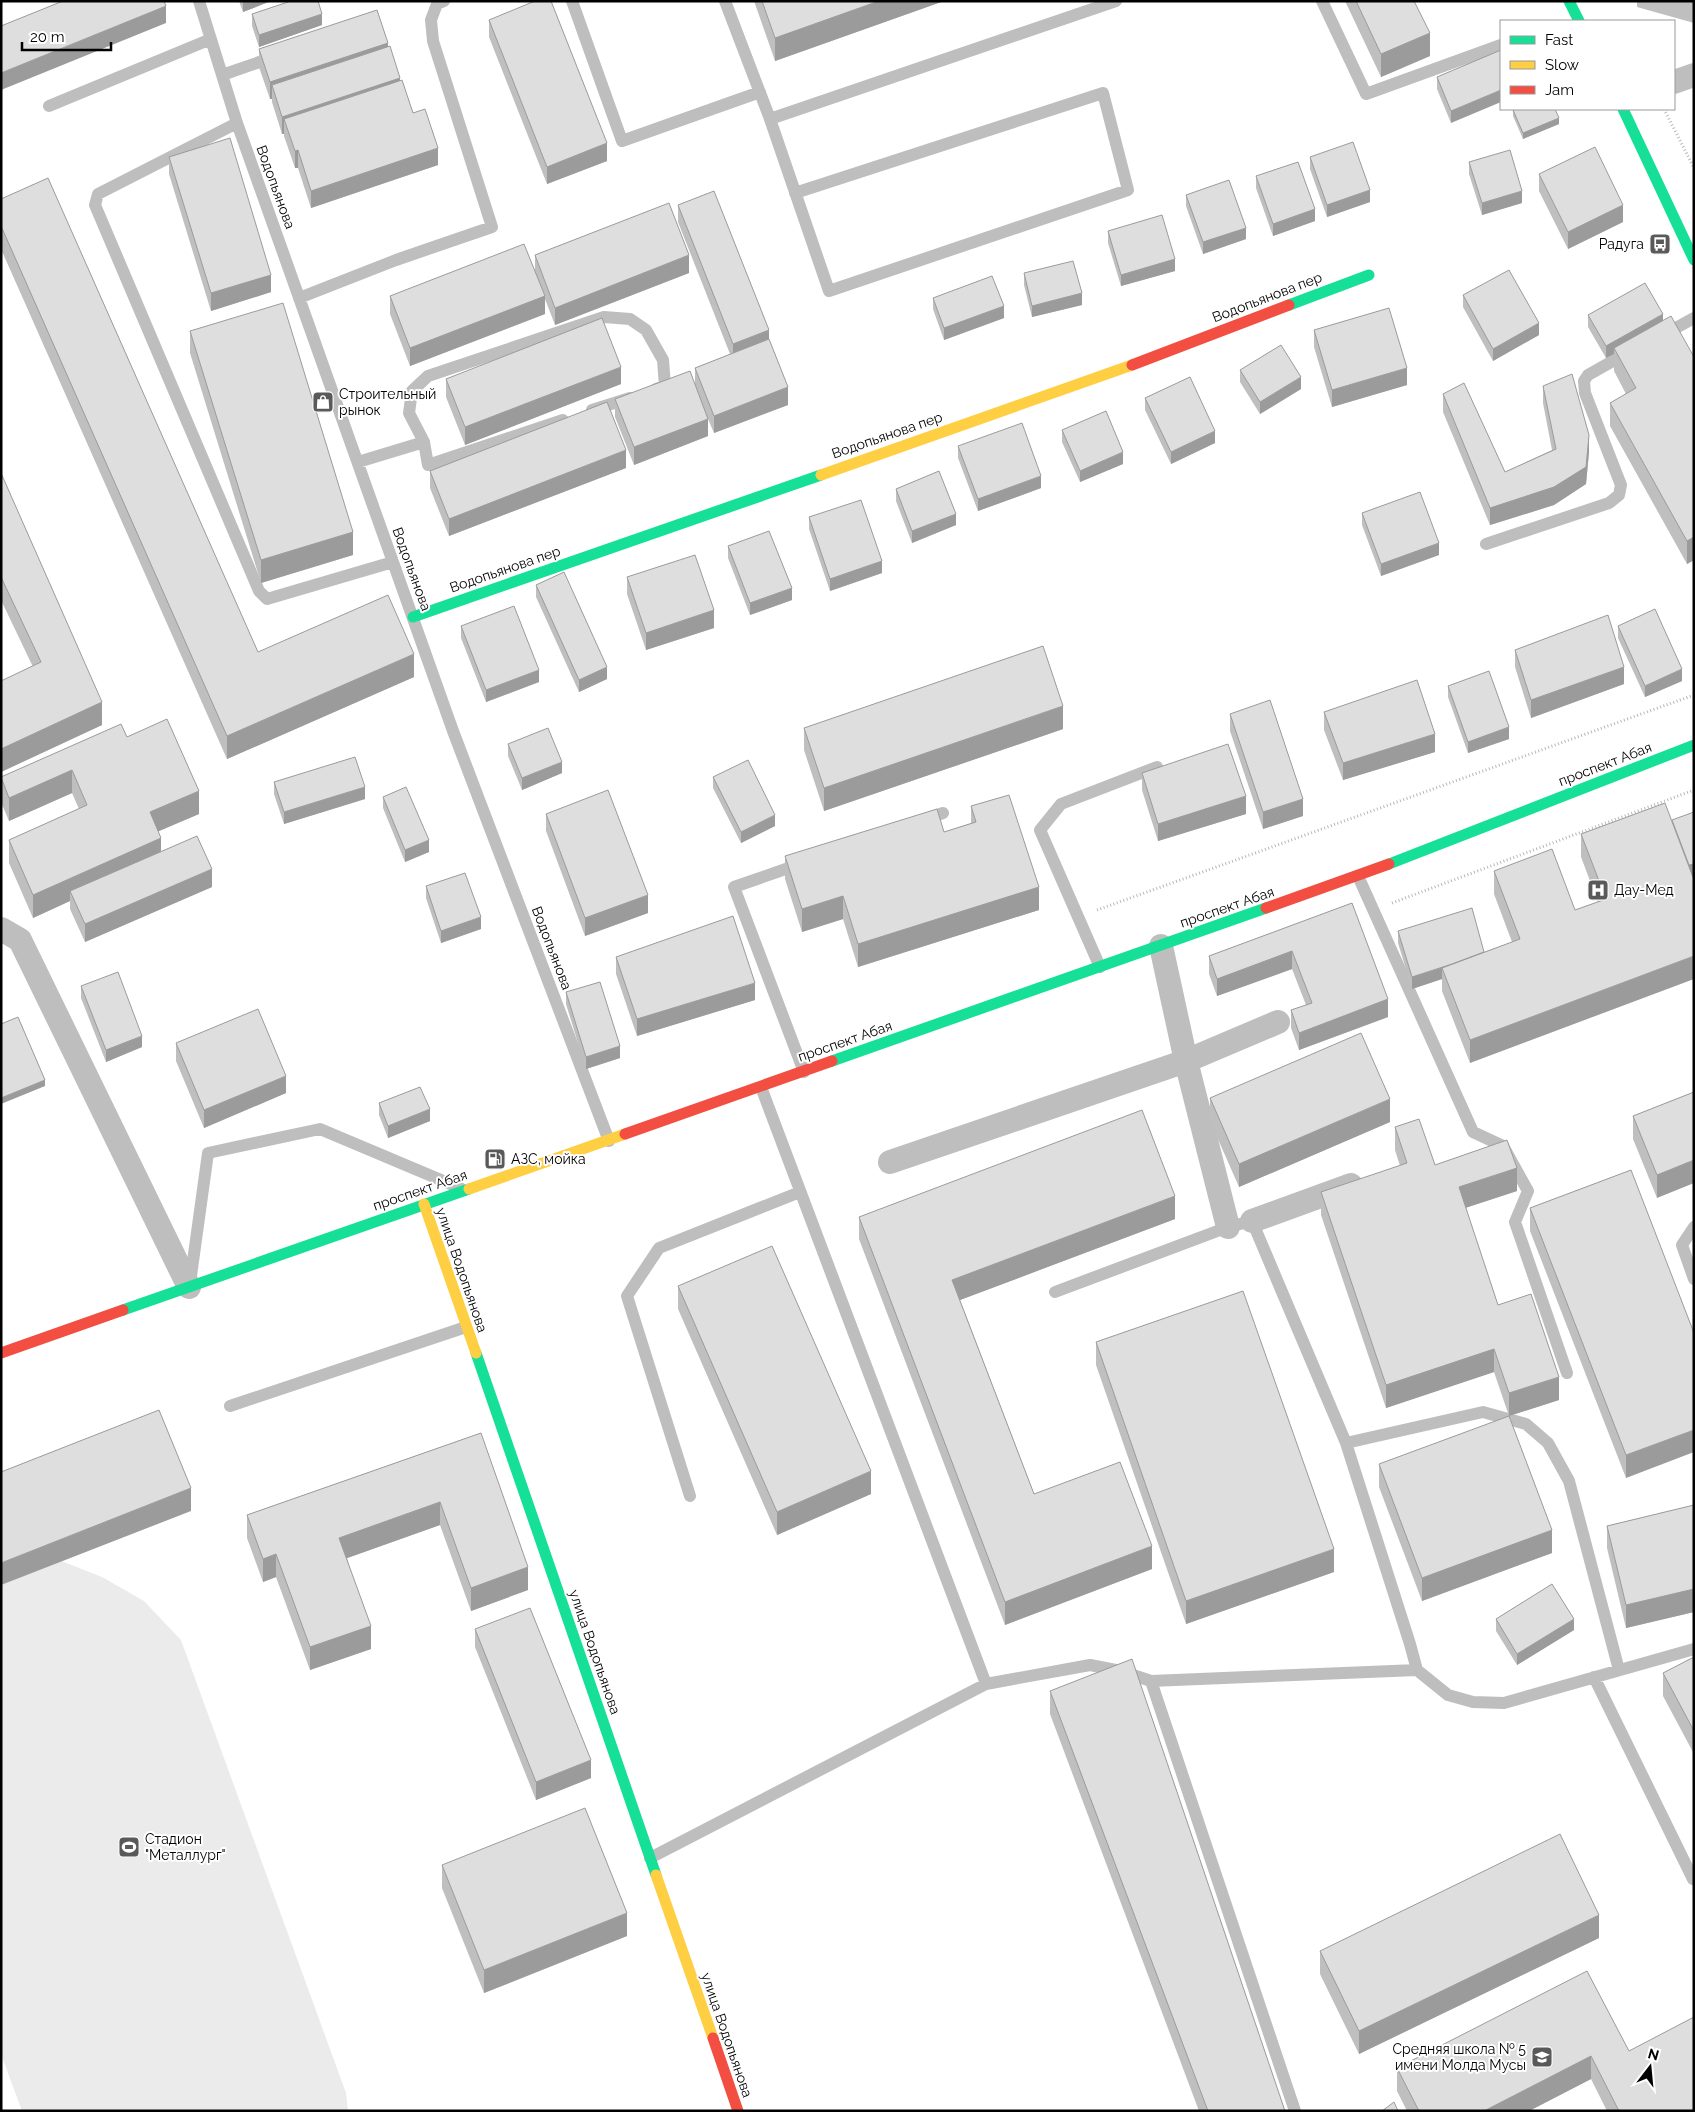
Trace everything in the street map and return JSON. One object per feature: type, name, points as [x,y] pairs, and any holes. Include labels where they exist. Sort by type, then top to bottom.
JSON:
[{"type":"main road","points":[[1569,1],[1575,20]]},
{"type":"main road","points":[[1623,110],[1694,260]]},
{"type":"main road","name":"Водопьянова пер","points":[[413,617],[1089,381],[1369,275]]},
{"type":"main road","name":"проспект Абая","points":[[1,1353],[609,1141],[1358,876],[1694,745]]},
{"type":"main road","name":"улица Водопьянова","points":[[424,1204],[738,2111]]},
{"type":"street","points":[[1675,82],[1694,75]]},
{"type":"street","points":[[1,929],[20,940],[189,1287]]},
{"type":"street","points":[[1161,946],[1186,1061],[1228,1227]]},
{"type":"street","points":[[890,1162],[1186,1061],[1278,1022]]},
{"type":"street","points":[[1252,1222],[1372,1177]]},
{"type":"lane","name":"Водопьянова","points":[[200,1],[237,123],[393,562],[454,731],[609,1141]]},
{"type":"lane","points":[[300,298],[396,260],[492,227],[433,41],[431,20],[437,4],[444,1]]},
{"type":"lane","points":[[572,1],[622,141],[760,92]]},
{"type":"lane","points":[[725,1],[770,119],[795,193],[829,291],[1128,190],[1103,93],[795,193]]},
{"type":"lane","points":[[770,119],[1116,1]]},
{"type":"lane","points":[[1322,1],[1366,94],[1500,45]]},
{"type":"lane","points":[[49,106],[211,39]]},
{"type":"lane","points":[[222,75],[285,54]]},
{"type":"lane","points":[[237,123],[98,194],[95,205],[259,591],[267,599],[393,562]]},
{"type":"lane","points":[[604,317],[630,319],[646,330],[663,360],[665,386],[642,394],[428,465],[424,442],[409,413],[412,391],[428,376],[604,317]]},
{"type":"lane","points":[[1650,341],[1694,318]]},
{"type":"lane","points":[[1486,544],[1609,503],[1619,495],[1621,486],[1585,393],[1584,381],[1588,375],[1635,349]]},
{"type":"lane","points":[[358,462],[424,442]]},
{"type":"lane","points":[[1100,967],[1040,830],[1061,804],[1157,767]]},
{"type":"lane","points":[[907,826],[943,813]]},
{"type":"lane","points":[[804,1072],[734,887],[816,858]]},
{"type":"lane","points":[[1358,876],[1473,1132],[1503,1146],[1528,1191],[1515,1222],[1567,1373]]},
{"type":"lane","points":[[761,1087],[986,1684]]},
{"type":"lane","points":[[189,1287],[208,1154],[320,1128],[465,1190]]},
{"type":"lane","points":[[690,1496],[627,1296],[659,1248],[800,1192]]},
{"type":"lane","points":[[1056,1292],[1228,1227],[1252,1222],[1346,1443],[1417,1670],[1448,1695],[1481,1702],[1504,1703],[1694,1649]]},
{"type":"lane","points":[[1694,1226],[1682,1245],[1694,1279]]},
{"type":"lane","points":[[230,1406],[466,1327]]},
{"type":"lane","points":[[1346,1443],[1483,1412],[1526,1424],[1548,1443],[1569,1481],[1619,1670]]},
{"type":"lane","points":[[650,1858],[986,1684],[1090,1665],[1121,1671],[1151,1682],[1417,1670]]},
{"type":"lane","points":[[1594,1677],[1693,1880]]},
{"type":"lane","points":[[1151,1682],[1296,2111]]},
{"type":"path","points":[[1665,110],[1694,168]]},
{"type":"path","points":[[1078,917],[1694,695]]},
{"type":"path","points":[[1373,910],[1694,790]]},
{"type":"shaded area","name":"Стадион \"Металлург\"","points":[[46,1555],[102,1577],[144,1601],[181,1640],[346,2093],[348,2111],[22,2111],[1,2054],[1,1563]]},
{"type":"building","points":[[63,1],[164,1],[166,6],[1,73],[1,26]]},
{"type":"building","points":[[291,1],[318,1],[322,14],[259,35],[252,14]]},
{"type":"building","points":[[535,1],[551,1],[607,143],[547,167],[489,20]]},
{"type":"building","points":[[762,1],[879,1],[775,38]]},
{"type":"building","points":[[1356,1],[1414,1],[1430,33],[1381,54]]},
{"type":"building","points":[[377,10],[388,43],[270,82],[259,49]]},
{"type":"building","points":[[390,46],[400,78],[282,117],[272,85]]},
{"type":"building","points":[[1500,50],[1500,90],[1451,111],[1437,77]]},
{"type":"building","points":[[402,80],[413,113],[425,109],[438,148],[311,191],[298,150],[295,151],[284,119]]},
{"type":"building","points":[[1513,110],[1555,110],[1559,118],[1523,133]]},
{"type":"building","points":[[230,138],[271,275],[211,293],[169,157]]},
{"type":"building","points":[[1353,142],[1370,190],[1327,205],[1310,157]]},
{"type":"building","points":[[1595,147],[1623,205],[1568,232],[1539,174]]},
{"type":"building","points":[[1510,150],[1522,191],[1482,203],[1469,162]]},
{"type":"building","points":[[1298,162],[1315,209],[1273,224],[1256,176]]},
{"type":"building","points":[[48,178],[258,652],[388,595],[414,654],[227,736],[1,226],[1,199]]},
{"type":"building","points":[[1229,180],[1246,228],[1203,242],[1186,195]]},
{"type":"building","points":[[714,191],[769,330],[733,344],[678,205]]},
{"type":"building","points":[[669,203],[689,255],[555,308],[535,255]]},
{"type":"building","points":[[1162,215],[1175,259],[1121,275],[1108,231]]},
{"type":"building","points":[[524,244],[545,296],[410,348],[390,296]]},
{"type":"building","points":[[1073,261],[1082,293],[1032,306],[1024,273]]},
{"type":"building","points":[[1509,270],[1539,323],[1493,349],[1463,295]]},
{"type":"building","points":[[992,276],[1004,306],[944,328],[933,298]]},
{"type":"building","points":[[1645,283],[1663,314],[1606,346],[1588,315]]},
{"type":"building","points":[[283,303],[353,532],[261,560],[190,331]]},
{"type":"building","points":[[1389,308],[1407,368],[1332,390],[1314,330]]},
{"type":"building","points":[[1671,316],[1694,357],[1694,537],[1687,541],[1610,403],[1636,388],[1614,348]]},
{"type":"building","points":[[602,318],[621,367],[465,427],[446,379]]},
{"type":"building","points":[[769,339],[788,387],[714,416],[695,368]]},
{"type":"building","points":[[1281,345],[1301,377],[1260,402],[1240,370]]},
{"type":"building","points":[[690,371],[708,419],[634,447],[615,399]]},
{"type":"building","points":[[1572,374],[1589,435],[1586,467],[1554,487],[1490,508],[1443,394],[1464,383],[1505,472],[1556,449],[1543,386]]},
{"type":"building","points":[[1190,377],[1215,431],[1171,452],[1145,398]]},
{"type":"building","points":[[607,402],[626,450],[449,519],[430,471]]},
{"type":"building","points":[[1106,411],[1123,452],[1080,471],[1062,430]]},
{"type":"building","points":[[1022,423],[1041,476],[978,499],[958,446]]},
{"type":"building","points":[[939,471],[956,514],[912,531],[896,489]]},
{"type":"building","points":[[1,473],[102,702],[1,749],[1,681],[41,662],[1,577]]},
{"type":"building","points":[[1420,492],[1439,543],[1381,564],[1362,513]]},
{"type":"building","points":[[861,500],[882,561],[830,579],[809,517]]},
{"type":"building","points":[[769,531],[792,588],[750,603],[728,546]]},
{"type":"building","points":[[695,555],[714,610],[646,633],[627,577]]},
{"type":"building","points":[[564,572],[607,667],[579,680],[536,585]]},
{"type":"building","points":[[514,606],[539,670],[486,690],[461,626]]},
{"type":"building","points":[[1655,609],[1682,669],[1645,686],[1618,626]]},
{"type":"building","points":[[1608,615],[1624,667],[1531,700],[1515,650]]},
{"type":"building","points":[[1043,646],[1063,706],[824,788],[804,728]]},
{"type":"building","points":[[1489,671],[1509,727],[1468,742],[1448,686]]},
{"type":"building","points":[[1417,680],[1435,734],[1343,763],[1324,712]]},
{"type":"building","points":[[1270,700],[1303,799],[1263,812],[1230,714]]},
{"type":"building","points":[[167,719],[199,791],[150,812],[161,838],[33,895],[9,840],[87,805],[72,770],[9,798],[1,777],[121,724],[127,737]]},
{"type":"building","points":[[548,728],[562,762],[522,778],[508,744]]},
{"type":"building","points":[[1228,744],[1246,796],[1158,824],[1142,773]]},
{"type":"building","points":[[355,757],[365,787],[284,812],[274,782]]},
{"type":"building","points":[[748,760],[775,815],[741,832],[713,777]]},
{"type":"building","points":[[406,787],[429,840],[405,850],[383,797]]},
{"type":"building","points":[[608,790],[648,895],[585,918],[546,814]]},
{"type":"building","points":[[1009,795],[1039,887],[858,944],[843,896],[802,909],[785,856],[937,809],[944,832],[976,822],[971,806]]},
{"type":"building","points":[[1665,803],[1694,880],[1694,956],[1470,1040],[1442,968],[1520,939],[1494,871],[1552,849],[1575,910],[1606,899],[1581,834]]},
{"type":"building","points":[[1694,812],[1694,864],[1689,865],[1672,820]]},
{"type":"building","points":[[197,836],[212,869],[85,924],[70,891]]},
{"type":"building","points":[[465,873],[481,917],[441,931],[426,886]]},
{"type":"building","points":[[1352,903],[1388,999],[1299,1033],[1291,1010],[1312,1003],[1292,951],[1217,979],[1209,956]]},
{"type":"building","points":[[1472,908],[1484,952],[1412,977],[1398,931]]},
{"type":"building","points":[[733,916],[755,983],[637,1019],[616,957]]},
{"type":"building","points":[[118,972],[142,1036],[106,1050],[81,986]]},
{"type":"building","points":[[600,982],[620,1046],[586,1057],[566,992]]},
{"type":"building","points":[[258,1009],[286,1076],[204,1110],[176,1043]]},
{"type":"building","points":[[18,1017],[45,1080],[1,1098],[1,1024]]},
{"type":"building","points":[[1361,1033],[1390,1099],[1239,1164],[1210,1098]]},
{"type":"building","points":[[420,1087],[430,1109],[388,1126],[379,1103]]},
{"type":"building","points":[[1694,1092],[1694,1160],[1657,1175],[1633,1116]]},
{"type":"building","points":[[1142,1110],[1175,1196],[952,1280],[1034,1494],[1120,1462],[1152,1546],[1005,1602],[859,1217]]},
{"type":"building","points":[[1419,1119],[1435,1165],[1507,1140],[1517,1168],[1459,1187],[1498,1305],[1531,1294],[1559,1377],[1509,1393],[1494,1349],[1386,1385],[1321,1192],[1407,1163],[1395,1127]]},
{"type":"building","points":[[1631,1170],[1694,1333],[1694,1430],[1626,1455],[1530,1208]]},
{"type":"building","points":[[772,1246],[871,1471],[777,1512],[678,1286]]},
{"type":"building","points":[[1243,1291],[1334,1549],[1186,1601],[1096,1342]]},
{"type":"building","points":[[159,1410],[191,1488],[1,1563],[1,1472]]},
{"type":"building","points":[[1509,1416],[1552,1530],[1422,1578],[1379,1464]]},
{"type":"building","points":[[481,1433],[528,1567],[471,1588],[440,1502],[339,1538],[371,1626],[310,1647],[276,1554],[263,1559],[247,1515]]},
{"type":"building","points":[[1694,1505],[1694,1589],[1626,1605],[1607,1526]]},
{"type":"building","points":[[1552,1584],[1574,1619],[1517,1654],[1496,1619]]},
{"type":"building","points":[[530,1608],[591,1760],[536,1782],[475,1629]]},
{"type":"building","points":[[1694,1657],[1694,1731],[1663,1673]]},
{"type":"building","points":[[1132,1659],[1285,2111],[1208,2111],[1050,1691]]},
{"type":"building","points":[[585,1808],[627,1913],[484,1970],[442,1865]]},
{"type":"building","points":[[1560,1834],[1599,1915],[1359,2031],[1320,1951]]},
{"type":"building","name":"Средняя школа № 5 имени Молда Мусы","points":[[1587,1971],[1629,2051],[1694,2017],[1694,2111],[1619,2111],[1591,2056],[1484,2111],[1419,2111],[1397,2068]]},
{"type":"building","points":[[1394,2102],[1398,2111],[1382,2111]]},
{"type":"traffic: fast","points":[[1569,1],[1578,20]]},
{"type":"traffic: fast","points":[[1623,110],[1694,260]]},
{"type":"traffic: fast","points":[[1289,305],[1369,275]]},
{"type":"traffic: fast","points":[[413,617],[821,475]]},
{"type":"traffic: fast","points":[[1389,864],[1694,745]]},
{"type":"traffic: fast","points":[[832,1061],[1266,908]]},
{"type":"traffic: fast","points":[[123,1310],[469,1189]]},
{"type":"traffic: fast","points":[[476,1353],[656,1875]]},
{"type":"traffic: slow","points":[[821,475],[1132,365]]},
{"type":"traffic: slow","points":[[469,1189],[625,1134]]},
{"type":"traffic: slow","points":[[424,1204],[476,1353]]},
{"type":"traffic: slow","points":[[656,1875],[713,2038]]},
{"type":"traffic: jam","points":[[1132,365],[1289,305]]},
{"type":"traffic: jam","points":[[1266,908],[1389,864]]},
{"type":"traffic: jam","points":[[625,1134],[832,1061]]},
{"type":"traffic: jam","points":[[1,1353],[123,1310]]},
{"type":"traffic: jam","points":[[713,2038],[738,2111]]},
{"type":"place","name":"Радуга","points":[[1660,244]]},
{"type":"place","name":"Строительный рынок","points":[[323,402]]},
{"type":"place","name":"Дау-Мед","points":[[1598,890]]},
{"type":"place","name":"АЗС, мойка","points":[[495,1159]]},
{"type":"place","name":"Стадион \"Металлург\"","points":[[129,1847]]},
{"type":"place","name":"Средняя школа № 5 имени Молда Мусы","points":[[1542,2057]]}]
